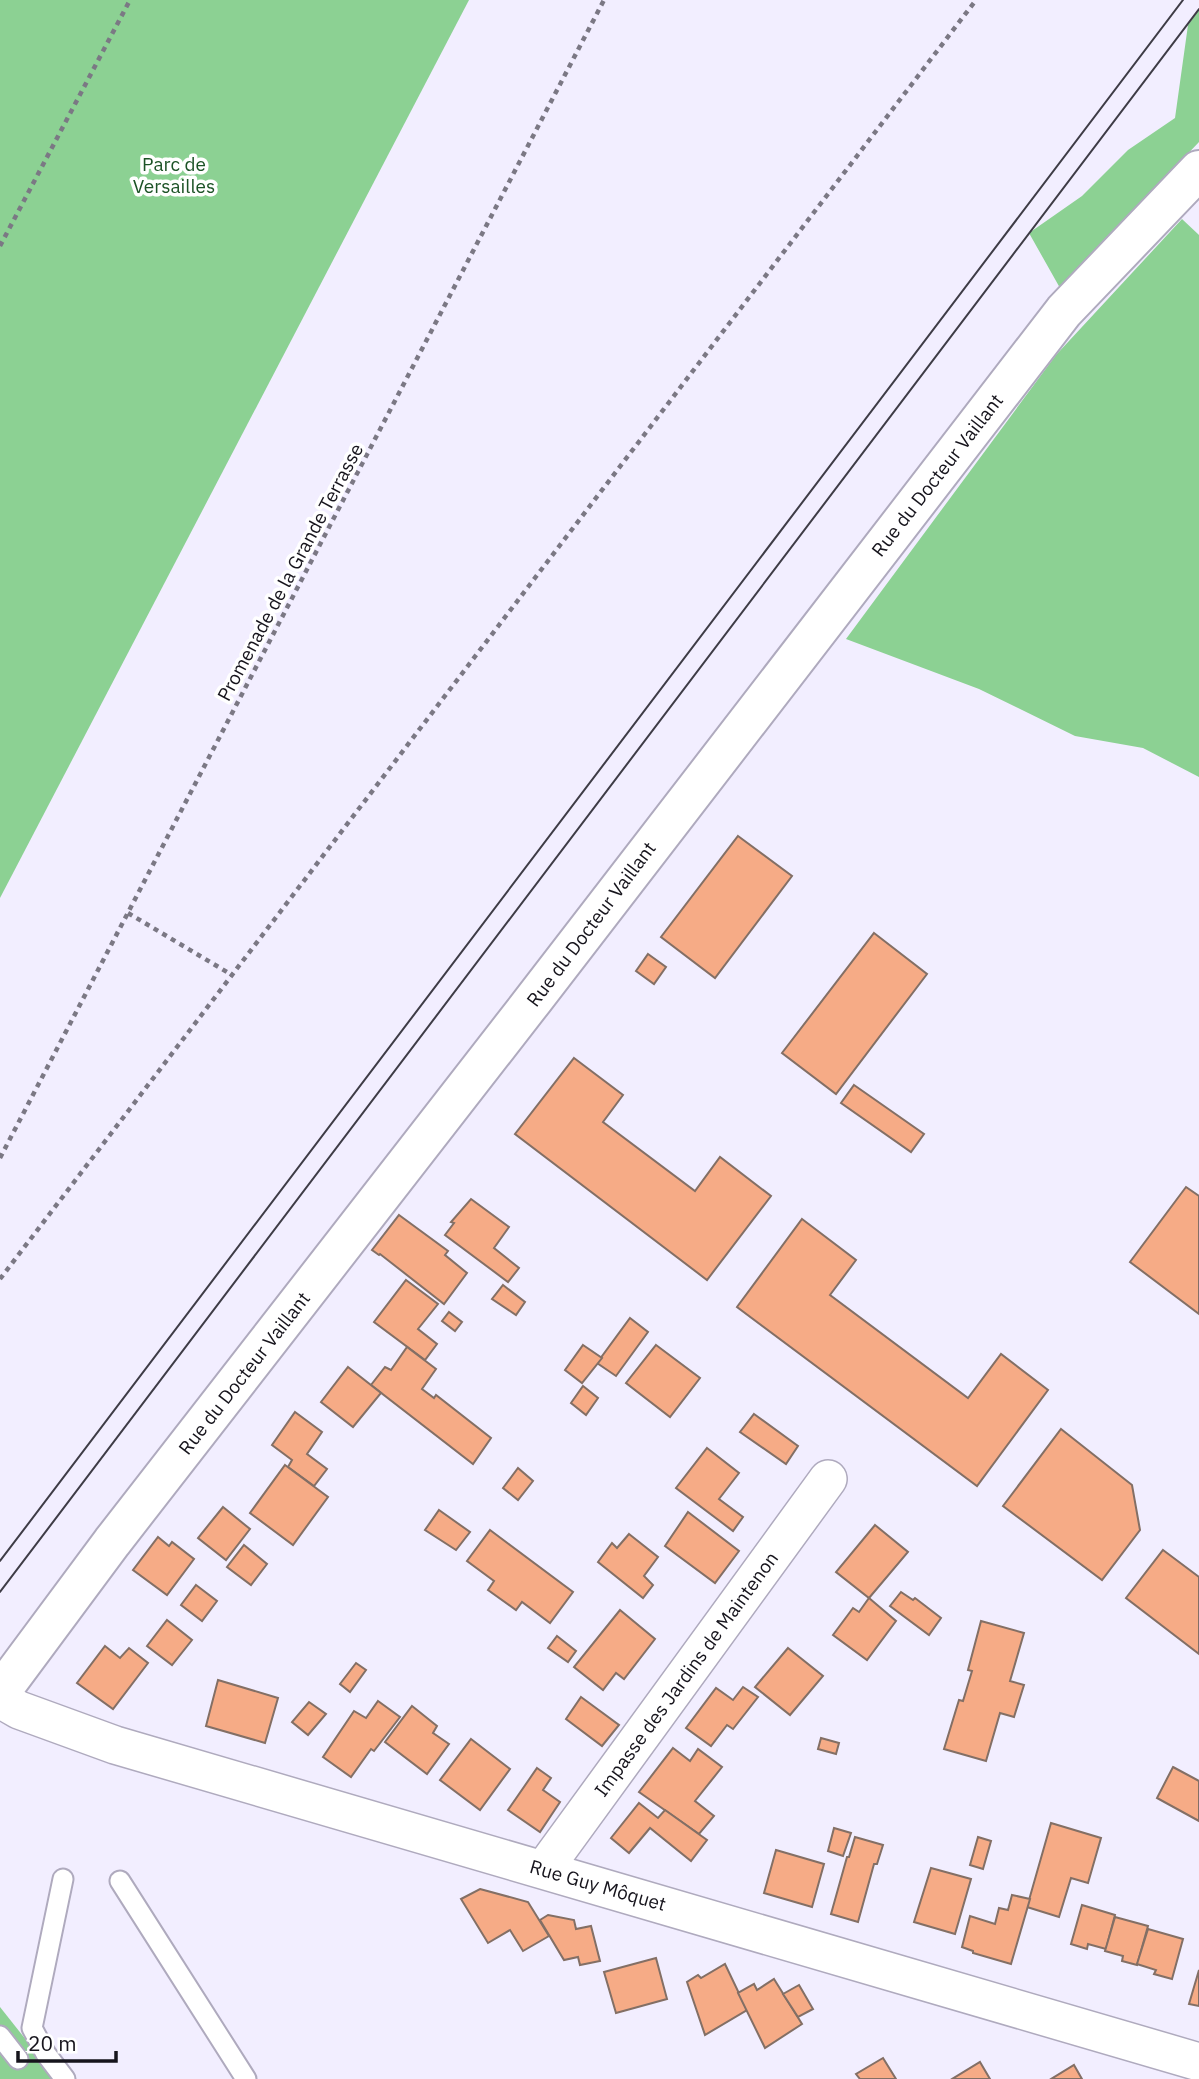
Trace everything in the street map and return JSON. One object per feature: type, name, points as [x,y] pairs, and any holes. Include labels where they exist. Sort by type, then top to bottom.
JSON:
[{"type":"main road","name":"Rue du Docteur Vaillant","points":[[0,1693],[112,1542],[1055,322],[1199,170]]},
{"type":"street","name":"Impasse des Jardins de Maintenon","points":[[544,1869],[828,1479]]},
{"type":"street","name":"Rue Guy Môquet","points":[[0,1699],[19,1710],[115,1745],[1199,2062]]},
{"type":"lane","points":[[62,1879],[32,2028],[46,2054],[65,2079]]},
{"type":"lane","points":[[120,1881],[246,2079]]},
{"type":"lane","points":[[0,2036],[18,2059]]},
{"type":"path","points":[[0,246],[130,0]]},
{"type":"path","name":"Promenade de la Grande Terrasse","points":[[0,1158],[604,0]]},
{"type":"path","points":[[0,1279],[976,0]]},
{"type":"path","points":[[128,912],[232,975]]},
{"type":"green space","name":"Parc de Versailles","points":[[0,0],[469,0],[0,898]]},
{"type":"green space","points":[[1199,10],[1199,142],[1060,288],[1029,233],[1082,196],[1128,150],[1175,118],[1188,25]]},
{"type":"green space","points":[[1182,219],[1199,235],[1199,777],[1143,748],[1075,736],[979,689],[846,639],[1056,355]]},
{"type":"green space","points":[[0,2007],[57,2079],[0,2079]]},
{"type":"building","points":[[738,836],[792,876],[715,978],[661,937]]},
{"type":"building","points":[[874,933],[927,974],[836,1094],[782,1053]]},
{"type":"building","points":[[648,954],[666,967],[654,984],[636,971]]},
{"type":"building","points":[[574,1058],[623,1095],[603,1122],[695,1191],[720,1157],[771,1196],[707,1280],[515,1134]]},
{"type":"building","points":[[854,1085],[924,1134],[911,1152],[841,1103]]},
{"type":"building","points":[[1186,1187],[1199,1196],[1199,1314],[1130,1262]]},
{"type":"building","points":[[471,1199],[509,1227],[494,1248],[519,1268],[508,1282],[445,1235],[454,1223],[451,1222]]},
{"type":"building","points":[[399,1215],[448,1251],[445,1255],[467,1273],[444,1304],[372,1250]]},
{"type":"building","points":[[802,1219],[856,1260],[830,1295],[968,1398],[1001,1354],[1048,1390],[977,1486],[737,1307]]},
{"type":"building","points":[[406,1280],[438,1304],[418,1329],[437,1344],[425,1360],[374,1322]]},
{"type":"building","points":[[503,1285],[525,1302],[516,1315],[492,1299]]},
{"type":"building","points":[[449,1312],[462,1322],[455,1331],[442,1321]]},
{"type":"building","points":[[630,1318],[648,1332],[616,1376],[597,1363]]},
{"type":"building","points":[[583,1345],[602,1358],[582,1383],[565,1370]]},
{"type":"building","points":[[656,1345],[700,1378],[670,1417],[626,1383]]},
{"type":"building","points":[[407,1347],[436,1369],[422,1389],[434,1398],[436,1395],[491,1438],[473,1464],[371,1385],[385,1367],[391,1370]]},
{"type":"building","points":[[348,1367],[381,1393],[353,1427],[321,1402]]},
{"type":"building","points":[[583,1386],[598,1398],[586,1415],[571,1403]]},
{"type":"building","points":[[295,1412],[322,1432],[307,1454],[327,1469],[314,1486],[288,1467],[292,1460],[272,1445]]},
{"type":"building","points":[[754,1414],[798,1446],[786,1464],[740,1432]]},
{"type":"building","points":[[1061,1429],[1132,1485],[1140,1530],[1102,1580],[1003,1506]]},
{"type":"building","points":[[707,1448],[739,1473],[719,1499],[743,1517],[733,1531],[676,1488]]},
{"type":"building","points":[[285,1465],[328,1497],[293,1545],[250,1513]]},
{"type":"building","points":[[518,1468],[533,1481],[518,1500],[503,1488]]},
{"type":"building","points":[[223,1507],[250,1529],[226,1560],[198,1538]]},
{"type":"building","points":[[439,1510],[470,1532],[456,1550],[425,1530]]},
{"type":"building","points":[[688,1512],[739,1551],[715,1583],[665,1546]]},
{"type":"building","points":[[875,1525],[908,1552],[869,1598],[836,1572]]},
{"type":"building","points":[[490,1530],[573,1592],[550,1623],[522,1602],[516,1610],[488,1590],[494,1581],[467,1561]]},
{"type":"building","points":[[629,1534],[658,1557],[644,1576],[653,1585],[643,1598],[598,1562],[612,1543],[617,1548]]},
{"type":"building","points":[[158,1537],[169,1546],[172,1542],[194,1559],[167,1595],[133,1570]]},
{"type":"building","points":[[244,1545],[267,1564],[251,1585],[227,1567]]},
{"type":"building","points":[[1163,1550],[1199,1577],[1199,1654],[1126,1598]]},
{"type":"building","points":[[196,1585],[217,1601],[202,1621],[181,1605]]},
{"type":"building","points":[[901,1592],[913,1600],[915,1598],[941,1618],[929,1635],[890,1606]]},
{"type":"building","points":[[869,1598],[896,1621],[867,1660],[833,1635],[853,1608],[859,1612]]},
{"type":"building","points":[[620,1610],[655,1639],[624,1679],[616,1673],[603,1690],[574,1667]]},
{"type":"building","points":[[167,1620],[192,1640],[172,1665],[147,1646]]},
{"type":"building","points":[[981,1621],[1024,1633],[1010,1681],[1024,1685],[1014,1717],[1000,1713],[986,1761],[944,1749],[959,1700],[963,1701],[972,1671],[968,1670]]},
{"type":"building","points":[[557,1636],[576,1651],[568,1662],[548,1648]]},
{"type":"building","points":[[105,1646],[120,1658],[129,1648],[148,1663],[113,1709],[77,1683]]},
{"type":"building","points":[[788,1648],[823,1676],[790,1715],[755,1687]]},
{"type":"building","points":[[356,1663],[366,1670],[350,1692],[340,1684]]},
{"type":"building","points":[[218,1680],[278,1698],[265,1743],[206,1726]]},
{"type":"building","points":[[743,1687],[758,1697],[733,1729],[727,1725],[711,1746],[686,1728],[716,1688],[733,1700]]},
{"type":"building","points":[[581,1697],[619,1725],[602,1746],[566,1719]]},
{"type":"building","points":[[378,1701],[400,1717],[374,1751],[371,1749],[351,1777],[323,1757],[354,1711],[366,1718]]},
{"type":"building","points":[[309,1702],[326,1714],[308,1735],[292,1722]]},
{"type":"building","points":[[412,1706],[437,1726],[433,1733],[449,1744],[427,1774],[385,1742]]},
{"type":"building","points":[[821,1738],[839,1743],[836,1754],[818,1749]]},
{"type":"building","points":[[471,1739],[510,1769],[480,1810],[440,1780]]},
{"type":"building","points":[[673,1748],[690,1761],[698,1749],[722,1767],[695,1801],[714,1816],[699,1834],[639,1792]]},
{"type":"building","points":[[1173,1767],[1199,1781],[1199,1821],[1157,1798]]},
{"type":"building","points":[[537,1768],[551,1778],[543,1790],[560,1802],[540,1832],[508,1810]]},
{"type":"building","points":[[639,1803],[658,1818],[665,1810],[707,1840],[691,1861],[650,1828],[629,1853],[611,1838]]},
{"type":"building","points":[[1051,1823],[1101,1838],[1088,1883],[1071,1878],[1059,1917],[1027,1907]]},
{"type":"building","points":[[834,1828],[851,1833],[843,1856],[828,1851]]},
{"type":"building","points":[[855,1837],[883,1845],[877,1864],[874,1864],[858,1922],[831,1914]]},
{"type":"building","points":[[978,1837],[991,1841],[983,1869],[970,1865]]},
{"type":"building","points":[[776,1850],[824,1864],[812,1907],[764,1893]]},
{"type":"building","points":[[931,1868],[971,1879],[955,1934],[914,1922]]},
{"type":"building","points":[[480,1889],[528,1902],[549,1936],[523,1951],[510,1930],[488,1943],[461,1899]]},
{"type":"building","points":[[1012,1895],[1030,1899],[1011,1964],[962,1947],[970,1916],[995,1924],[999,1908],[1008,1910]]},
{"type":"building","points":[[1082,1905],[1115,1915],[1106,1949],[1088,1944],[1087,1949],[1071,1944]]},
{"type":"building","points":[[548,1915],[574,1920],[576,1929],[591,1926],[600,1961],[580,1965],[578,1957],[564,1960],[540,1920]]},
{"type":"building","points":[[1115,1917],[1148,1926],[1137,1965],[1122,1961],[1123,1956],[1105,1951]]},
{"type":"building","points":[[1148,1929],[1183,1939],[1172,1979],[1154,1974],[1156,1970],[1137,1964]]},
{"type":"building","points":[[656,1958],[667,1999],[616,2013],[604,1972]]},
{"type":"building","points":[[725,1964],[747,2010],[705,2035],[687,1982],[698,1975],[701,1978]]},
{"type":"building","points":[[1199,1970],[1199,2006],[1189,2004]]},
{"type":"building","points":[[774,1979],[802,2024],[765,2048],[738,1993],[754,1984],[757,1990]]},
{"type":"building","points":[[799,1985],[813,2009],[798,2017],[783,1994]]},
{"type":"building","points":[[883,2058],[896,2079],[860,2079],[856,2074]]},
{"type":"building","points":[[980,2062],[990,2079],[952,2079]]},
{"type":"building","points":[[1074,2065],[1082,2079],[1051,2079]]},
{"type":"tram line","points":[[0,1561],[1183,0]]},
{"type":"tram line","points":[[0,1592],[1199,9]]}]
